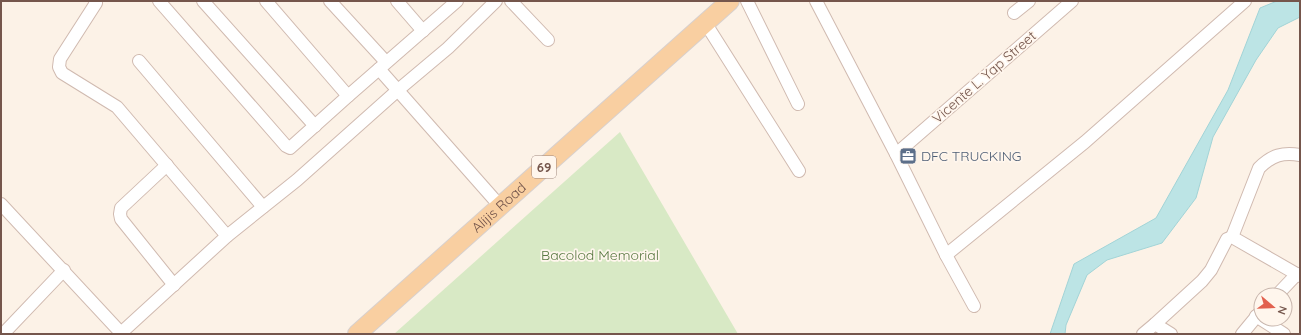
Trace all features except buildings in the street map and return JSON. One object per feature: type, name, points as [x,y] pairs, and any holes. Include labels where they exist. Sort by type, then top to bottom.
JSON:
[{"type":"main road","name":"Alijis Road","points":[[357,334],[730,1]]},
{"type":"street","points":[[95,1],[96,3],[60,59],[59,67],[62,73],[117,107],[227,236]]},
{"type":"street","points":[[159,1],[286,146],[290,148],[456,1]]},
{"type":"street","points":[[203,1],[315,126]]},
{"type":"street","points":[[266,1],[348,96]]},
{"type":"street","points":[[330,1],[383,65],[398,90],[500,206]]},
{"type":"street","points":[[397,1],[423,31]]},
{"type":"street","points":[[1,204],[64,270],[121,334],[227,236],[297,180],[398,90],[448,48],[496,1]]},
{"type":"street","points":[[511,1],[548,40]]},
{"type":"street","points":[[747,1],[798,104]]},
{"type":"street","points":[[816,1],[896,154],[946,255],[974,306]]},
{"type":"street","points":[[1014,14],[1028,1]]},
{"type":"street","name":"Vicente L. Yap Street","points":[[896,154],[1072,1]]},
{"type":"street","points":[[946,255],[1086,142],[1245,1]]},
{"type":"street","points":[[706,24],[799,171]]},
{"type":"street","points":[[139,61],[263,207]]},
{"type":"street","points":[[1142,334],[1202,281],[1210,270],[1227,239],[1232,237],[1259,168],[1265,162],[1277,155],[1289,153],[1300,155]]},
{"type":"street","points":[[167,165],[121,208],[120,214],[121,219],[174,285]]},
{"type":"street","points":[[1232,237],[1298,275],[1285,287]]},
{"type":"street","points":[[4,326],[64,270]]},
{"type":"street","points":[[1242,334],[1253,321]]},
{"type":"street","points":[[1155,324],[1171,334]]},
{"type":"street","points":[[1275,327],[1284,334]]},
{"type":"green space","name":"Bacolod Memorial","points":[[620,132],[738,334],[394,334]]},
{"type":"water","points":[[1277,1],[1300,1],[1300,17],[1278,28],[1256,60],[1213,137],[1196,198],[1162,243],[1107,260],[1087,275],[1066,325],[1065,334],[1050,334],[1074,264],[1156,218],[1228,90],[1260,8]]},
{"type":"place","name":"DFC TRUCKING","points":[[908,156]]}]
